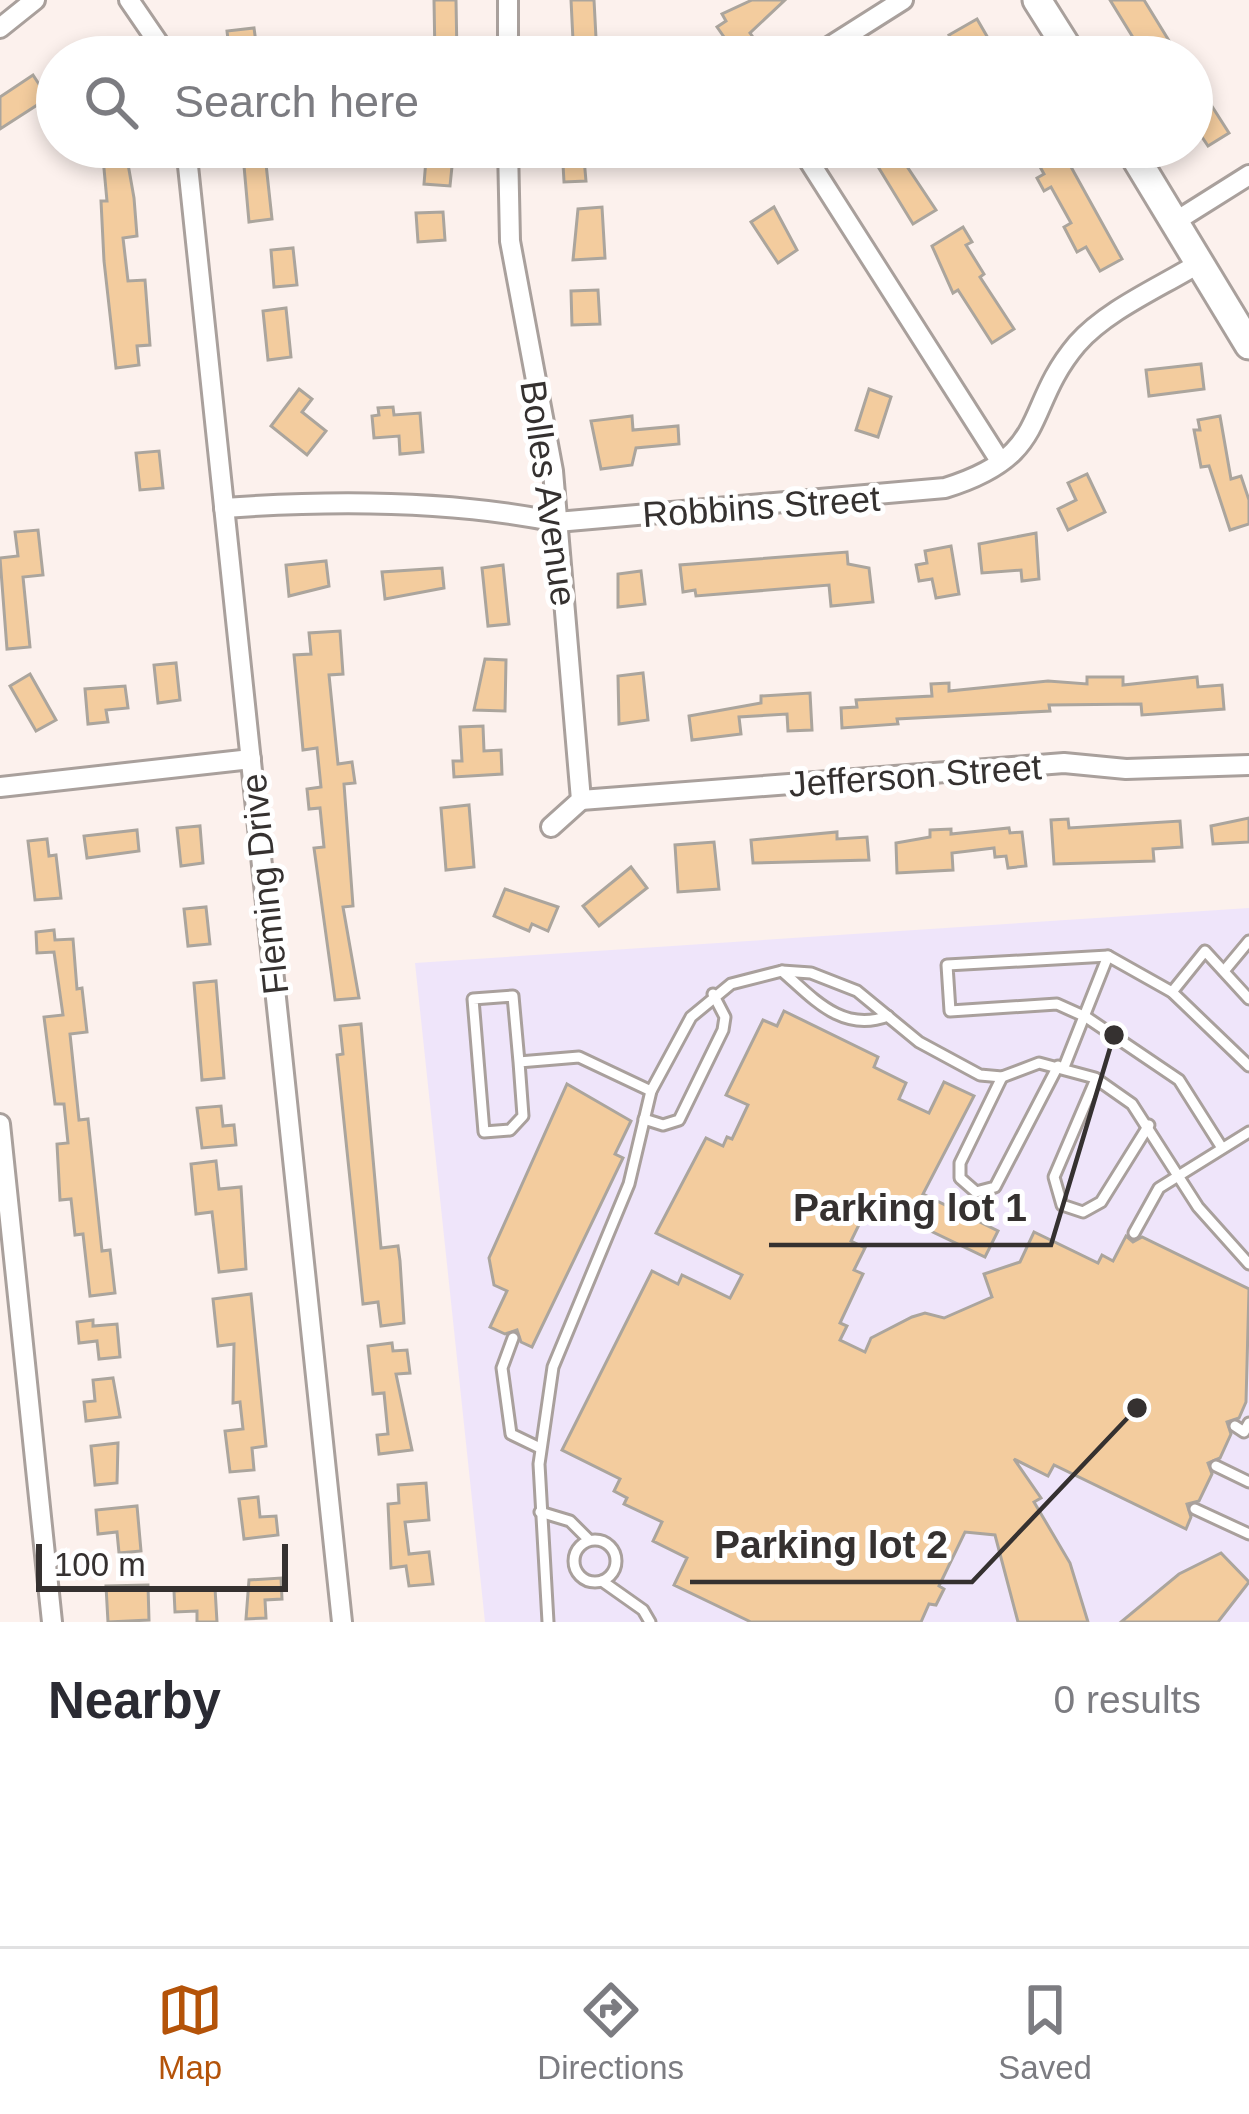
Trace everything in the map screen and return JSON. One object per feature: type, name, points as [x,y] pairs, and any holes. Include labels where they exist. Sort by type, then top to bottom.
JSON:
[{"type":"street","points":[[0,28],[35,0]]},
{"type":"street","points":[[129,0],[154,36]]},
{"type":"street","points":[[508,0],[508,36]]},
{"type":"street","points":[[846,36],[903,0]]},
{"type":"street","points":[[1037,0],[1060,36]]},
{"type":"street","name":"Fleming Drive","points":[[188,168],[342,1622]]},
{"type":"street","name":"Bolles Avenue","points":[[508,168],[510,242],[553,471],[581,800]]},
{"type":"street","points":[[813,168],[1000,461]]},
{"type":"street","points":[[1142,168],[1249,345]]},
{"type":"street","points":[[1176,221],[1249,175]]},
{"type":"street","name":"Robbins Street","points":[[224,508],[348,502],[516,514],[557,522],[920,494],[959,484],[1000,461],[1037,424],[1064,362],[1081,340],[1201,262]]},
{"type":"street","points":[[0,787],[251,759]]},
{"type":"street","name":"Jefferson Street","points":[[581,800],[1064,763],[1126,769],[1249,765]]},
{"type":"street","points":[[551,827],[581,800]]},
{"type":"street","points":[[0,1124],[52,1622]]},
{"type":"lane","points":[[1224,971],[1249,941]]},
{"type":"lane","points":[[1172,992],[1205,951],[1249,999]]},
{"type":"lane","points":[[1002,1077],[960,1163],[964,1185],[976,1192],[995,1187],[1061,1067],[1108,956]]},
{"type":"lane","points":[[1222,1148],[1179,1080],[1081,1015],[1058,1004],[950,1011],[946,964],[1108,956],[1172,992],[1249,1066]]},
{"type":"lane","points":[[782,971],[832,1013],[867,1021],[888,1016]]},
{"type":"lane","points":[[548,1622],[540,1448],[553,1367],[628,1184],[652,1091],[681,1032],[713,994],[751,976],[782,971],[829,978],[944,1058],[980,1075],[1002,1077],[1039,1063],[1096,1079],[1132,1104],[1178,1176],[1249,1264]]},
{"type":"lane","points":[[644,1119],[663,1125],[679,1120],[723,1030],[725,1017],[713,994]]},
{"type":"lane","points":[[513,996],[519,1062],[523,1116],[510,1130],[484,1132],[472,999],[513,996]]},
{"type":"lane","points":[[519,1062],[579,1057],[652,1091]]},
{"type":"lane","points":[[1096,1079],[1054,1177],[1062,1205],[1076,1211],[1096,1207],[1148,1124]]},
{"type":"lane","points":[[1134,1233],[1147,1202],[1178,1176],[1249,1132]]},
{"type":"lane","points":[[513,1338],[502,1367],[511,1434],[540,1448]]},
{"type":"lane","points":[[1216,1466],[1249,1482]]},
{"type":"lane","points":[[1195,1509],[1249,1534]]},
{"type":"lane","points":[[540,1512],[570,1521],[589,1540],[606,1543],[615,1554],[615,1568],[602,1581]]},
{"type":"lane","points":[[589,1540],[576,1551],[574,1568],[586,1580],[602,1581],[643,1610],[650,1622]]},
{"type":"shaded area","points":[[1249,908],[1249,1622],[485,1622],[415,963]]},
{"type":"building","points":[[434,0],[456,0],[457,36],[435,36]]},
{"type":"building","points":[[571,0],[594,0],[596,36],[573,36]]},
{"type":"building","points":[[752,0],[785,0],[750,33],[752,36],[723,36],[717,27],[726,21],[722,14]]},
{"type":"building","points":[[1110,0],[1144,0],[1166,36],[1132,36]]},
{"type":"building","points":[[977,19],[987,36],[950,36]]},
{"type":"building","points":[[254,28],[255,36],[228,36],[227,31]]},
{"type":"building","points":[[33,75],[36,80],[36,106],[0,129],[0,97]]},
{"type":"building","points":[[1213,108],[1229,133],[1213,143]]},
{"type":"building","points":[[104,168],[129,168],[137,236],[123,238],[128,281],[145,280],[150,345],[137,346],[139,365],[116,368],[104,261],[101,201],[107,201]]},
{"type":"building","points":[[244,168],[266,168],[272,219],[249,222]]},
{"type":"building","points":[[425,168],[452,168],[450,186],[424,184]]},
{"type":"building","points":[[563,168],[585,168],[586,181],[564,182]]},
{"type":"building","points":[[879,168],[908,168],[936,210],[913,224]]},
{"type":"building","points":[[1041,168],[1072,168],[1122,259],[1100,271],[1086,247],[1077,252],[1064,227],[1071,223],[1051,187],[1044,191],[1037,178],[1044,174]]},
{"type":"building","points":[[602,207],[605,258],[573,260],[578,209]]},
{"type":"building","points":[[774,207],[797,250],[778,263],[751,222]]},
{"type":"building","points":[[443,212],[445,240],[418,242],[416,213]]},
{"type":"building","points":[[963,227],[972,242],[966,245],[984,274],[980,277],[1014,329],[992,343],[958,290],[953,293],[932,246]]},
{"type":"building","points":[[293,248],[297,285],[274,287],[271,250]]},
{"type":"building","points":[[598,290],[600,324],[572,325],[571,291]]},
{"type":"building","points":[[286,308],[291,357],[268,360],[263,311]]},
{"type":"building","points":[[1201,364],[1204,389],[1149,396],[1146,370]]},
{"type":"building","points":[[299,389],[312,399],[302,412],[326,431],[307,455],[271,426]]},
{"type":"building","points":[[869,389],[891,397],[878,437],[856,430]]},
{"type":"building","points":[[393,407],[394,415],[420,413],[423,452],[400,454],[399,436],[374,438],[372,416],[379,415],[378,408]]},
{"type":"building","points":[[632,416],[633,430],[678,426],[679,444],[636,448],[632,465],[601,469],[591,421]]},
{"type":"building","points":[[1220,416],[1231,479],[1241,476],[1249,500],[1249,524],[1230,530],[1209,466],[1201,467],[1194,430],[1200,430],[1198,420]]},
{"type":"building","points":[[159,451],[163,488],[140,490],[136,453]]},
{"type":"building","points":[[1087,474],[1105,512],[1068,530],[1058,509],[1076,500],[1068,483]]},
{"type":"building","points":[[38,530],[43,575],[23,577],[30,647],[7,649],[0,558],[18,556],[15,532]]},
{"type":"building","points":[[1036,533],[1039,579],[1022,581],[1021,570],[982,573],[979,544]]},
{"type":"building","points":[[951,546],[959,594],[936,598],[932,579],[919,581],[916,565],[927,563],[925,551]]},
{"type":"building","points":[[847,552],[848,564],[869,568],[873,602],[831,606],[829,585],[696,596],[695,590],[683,592],[680,565]]},
{"type":"building","points":[[326,561],[329,586],[289,596],[286,565]]},
{"type":"building","points":[[503,565],[509,624],[488,626],[482,568]]},
{"type":"building","points":[[442,568],[444,588],[385,599],[382,572]]},
{"type":"building","points":[[641,571],[645,604],[618,607],[618,574]]},
{"type":"building","points":[[340,631],[343,674],[329,675],[338,764],[352,762],[355,783],[344,784],[353,906],[343,907],[359,998],[335,1000],[314,848],[324,847],[320,808],[309,809],[307,789],[321,787],[317,748],[303,750],[294,655],[311,654],[309,633]]},
{"type":"building","points":[[485,659],[506,660],[505,711],[474,710]]},
{"type":"building","points":[[176,663],[180,700],[158,703],[154,665]]},
{"type":"building","points":[[643,673],[648,720],[619,724],[618,676]]},
{"type":"building","points":[[30,674],[56,720],[36,731],[10,686]]},
{"type":"building","points":[[1087,677],[1123,677],[1123,685],[1197,677],[1198,687],[1222,685],[1224,709],[1142,715],[1141,704],[1049,705],[1050,711],[897,719],[898,724],[842,728],[841,708],[857,707],[856,700],[932,696],[931,684],[949,683],[949,691],[1048,681],[1087,684]]},
{"type":"building","points":[[125,686],[128,708],[106,710],[108,722],[88,724],[85,689]]},
{"type":"building","points":[[810,693],[812,730],[788,731],[787,714],[739,717],[741,734],[692,740],[689,716],[761,703],[761,696]]},
{"type":"building","points":[[483,726],[484,751],[501,750],[502,774],[454,777],[453,761],[462,761],[460,727]]},
{"type":"building","points":[[469,805],[474,867],[446,870],[441,808]]},
{"type":"building","points":[[1249,818],[1249,842],[1213,844],[1211,826]]},
{"type":"building","points":[[1068,819],[1069,828],[1180,821],[1182,847],[1153,849],[1154,861],[1054,864],[1051,820]]},
{"type":"building","points":[[200,826],[203,863],[181,866],[177,828]]},
{"type":"building","points":[[1009,828],[1010,833],[1022,832],[1026,866],[1008,868],[1006,856],[995,857],[994,848],[952,853],[953,870],[897,873],[896,843],[930,837],[930,830],[951,829],[951,834]]},
{"type":"building","points":[[137,830],[139,851],[87,858],[84,836]]},
{"type":"building","points":[[837,832],[837,839],[867,837],[869,860],[753,863],[751,840]]},
{"type":"building","points":[[47,839],[49,856],[56,855],[61,898],[35,900],[28,841]]},
{"type":"building","points":[[714,842],[719,889],[678,892],[675,845]]},
{"type":"building","points":[[631,867],[647,888],[599,926],[583,906]]},
{"type":"building","points":[[505,889],[558,907],[548,931],[532,924],[529,931],[494,916]]},
{"type":"building","points":[[206,907],[210,944],[188,946],[184,909]]},
{"type":"building","points":[[54,930],[55,940],[73,939],[77,989],[82,988],[87,1032],[70,1034],[79,1120],[88,1119],[102,1251],[110,1250],[115,1293],[90,1296],[83,1234],[75,1235],[71,1199],[60,1200],[57,1144],[68,1143],[64,1104],[55,1104],[44,1017],[63,1015],[54,952],[37,953],[36,932]]},
{"type":"building","points":[[216,981],[224,1078],[202,1080],[194,983]]},
{"type":"building","points":[[784,1011],[878,1057],[874,1067],[906,1083],[899,1099],[929,1113],[944,1082],[974,1096],[923,1194],[998,1231],[985,1257],[870,1202],[851,1241],[865,1248],[854,1270],[863,1274],[840,1323],[847,1326],[840,1340],[865,1352],[871,1338],[912,1317],[925,1313],[944,1318],[992,1297],[984,1274],[1020,1262],[1034,1232],[1098,1263],[1102,1255],[1113,1261],[1126,1236],[1133,1242],[1142,1237],[1249,1289],[1246,1402],[1239,1418],[1227,1422],[1231,1434],[1220,1458],[1208,1463],[1212,1474],[1199,1501],[1187,1504],[1191,1517],[1186,1529],[1054,1465],[1048,1476],[1014,1459],[1041,1498],[1034,1502],[1070,1563],[1088,1622],[1018,1622],[995,1535],[965,1532],[939,1586],[944,1589],[936,1605],[929,1604],[921,1622],[751,1622],[674,1585],[687,1558],[653,1541],[662,1522],[624,1504],[627,1498],[614,1491],[620,1479],[562,1450],[652,1271],[678,1284],[682,1275],[730,1298],[742,1275],[656,1233],[706,1138],[723,1146],[727,1137],[732,1139],[748,1105],[726,1095],[763,1020],[777,1026]]},
{"type":"building","points":[[361,1024],[381,1248],[398,1246],[400,1261],[404,1323],[381,1326],[378,1302],[363,1304],[337,1055],[343,1054],[340,1026]]},
{"type":"building","points":[[567,1084],[631,1121],[615,1154],[623,1158],[532,1347],[521,1342],[517,1330],[505,1334],[490,1327],[507,1291],[494,1285],[489,1258]]},
{"type":"building","points":[[221,1106],[223,1126],[234,1125],[236,1145],[202,1148],[197,1108]]},
{"type":"building","points":[[216,1161],[219,1189],[241,1187],[246,1269],[219,1272],[212,1212],[196,1214],[191,1164]]},
{"type":"building","points":[[251,1294],[266,1446],[252,1448],[254,1470],[230,1472],[225,1431],[243,1429],[240,1402],[233,1403],[234,1344],[218,1346],[213,1299]]},
{"type":"building","points":[[93,1320],[93,1326],[117,1324],[120,1357],[99,1359],[97,1341],[79,1343],[77,1322]]},
{"type":"building","points":[[392,1343],[393,1351],[407,1350],[410,1373],[396,1374],[412,1450],[379,1454],[377,1435],[388,1434],[384,1393],[373,1394],[368,1346]]},
{"type":"building","points":[[113,1378],[120,1417],[86,1421],[84,1402],[95,1401],[93,1380]]},
{"type":"building","points":[[118,1443],[117,1483],[95,1485],[91,1446]]},
{"type":"building","points":[[426,1483],[429,1520],[405,1522],[409,1554],[429,1552],[433,1584],[409,1586],[406,1566],[391,1568],[388,1504],[399,1503],[398,1485]]},
{"type":"building","points":[[258,1497],[260,1517],[276,1516],[278,1535],[244,1539],[239,1499]]},
{"type":"building","points":[[137,1506],[141,1551],[119,1553],[117,1532],[98,1534],[96,1510]]},
{"type":"building","points":[[1221,1553],[1249,1582],[1218,1622],[1121,1622],[1179,1574]]},
{"type":"building","points":[[281,1578],[282,1599],[265,1600],[266,1618],[246,1619],[249,1580]]},
{"type":"building","points":[[148,1585],[149,1620],[108,1622],[106,1586]]},
{"type":"building","points":[[215,1588],[217,1622],[197,1622],[197,1611],[175,1612],[174,1591]]},
{"type":"place","name":"Parking lot 1","points":[[1114,1035]]},
{"type":"place","name":"Parking lot 2","points":[[1137,1408]]}]
